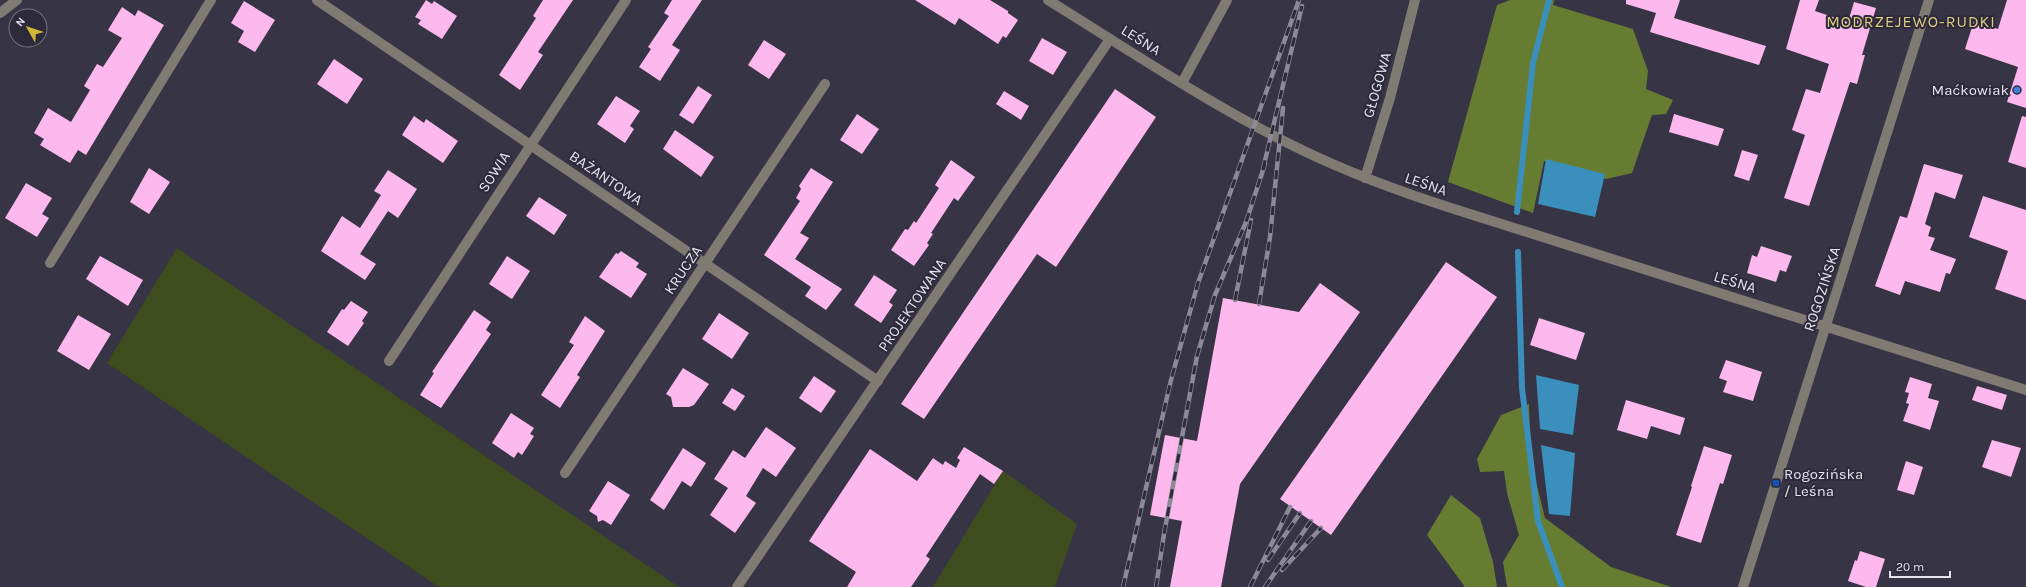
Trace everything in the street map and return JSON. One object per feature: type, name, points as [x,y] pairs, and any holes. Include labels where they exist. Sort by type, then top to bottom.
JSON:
[{"type":"street","points":[[0,12],[18,0]]},
{"type":"street","points":[[50,263],[211,0]]},
{"type":"street","name":"BAŻANTOWA","points":[[317,0],[878,380]]},
{"type":"street","name":"SOWIA","points":[[389,361],[530,144],[626,0]]},
{"type":"street","name":"LEŚNA","points":[[1048,0],[1182,83],[1272,134],[1365,178],[1459,211],[2026,390]]},
{"type":"street","points":[[1182,83],[1226,0]]},
{"type":"street","name":"GŁOGOWA","points":[[1365,178],[1390,98],[1415,0]]},
{"type":"street","name":"ROGOZIŃSKA","points":[[1743,587],[1929,0]]},
{"type":"street","name":"PROJEKTOWANA","points":[[737,587],[1110,39]]},
{"type":"street","name":"KRUCZA","points":[[565,473],[825,84]]},
{"type":"green space","points":[[1510,0],[1554,0],[1553,5],[1633,29],[1648,71],[1646,89],[1673,100],[1666,114],[1652,115],[1632,173],[1606,179],[1544,161],[1533,213],[1448,182],[1497,5]]},
{"type":"green space","points":[[177,248],[679,587],[439,587],[107,363]]},
{"type":"green space","points":[[1529,404],[1531,461],[1545,518],[1611,567],[1671,587],[1507,587],[1503,562],[1519,535],[1507,493],[1504,471],[1480,472],[1477,459],[1501,415]]},
{"type":"green space","points":[[1003,471],[1077,524],[1055,587],[933,587]]},
{"type":"green space","points":[[1451,495],[1480,518],[1493,562],[1497,587],[1465,587],[1427,535]]},
{"type":"water","points":[[1546,159],[1605,174],[1595,217],[1538,204]]},
{"type":"water","points":[[1536,375],[1579,385],[1573,435],[1540,429]]},
{"type":"water","points":[[1541,445],[1575,453],[1570,516],[1549,514]]},
{"type":"building","points":[[426,0],[432,4],[434,1],[457,16],[442,39],[418,24],[421,20],[415,17]]},
{"type":"building","points":[[543,0],[573,0],[538,52],[543,55],[520,90],[499,75],[536,18],[533,16]]},
{"type":"building","points":[[672,0],[702,0],[672,45],[680,50],[660,81],[639,67],[651,49],[648,47],[669,16],[664,13]]},
{"type":"building","points":[[915,0],[990,0],[1008,11],[1008,13],[1018,20],[1006,38],[1003,36],[998,44],[959,18],[955,25]]},
{"type":"building","points":[[1626,0],[1680,0],[1674,18],[1766,46],[1759,65],[1650,32],[1656,13],[1626,4]]},
{"type":"building","points":[[1800,0],[1819,0],[1815,11],[1848,22],[1854,2],[1876,8],[1862,55],[1865,55],[1857,84],[1850,82],[1809,206],[1784,198],[1805,135],[1792,130],[1806,89],[1820,93],[1829,64],[1786,49]]},
{"type":"building","points":[[2007,0],[2026,0],[2026,108],[2007,102],[2018,67],[1965,49],[1974,21],[1998,29]]},
{"type":"building","points":[[244,1],[275,20],[255,52],[238,42],[244,31],[231,23]]},
{"type":"building","points":[[122,7],[135,16],[138,10],[164,25],[86,155],[78,150],[70,163],[40,145],[44,139],[34,133],[48,108],[71,122],[90,90],[84,86],[97,64],[103,67],[122,38],[108,30]]},
{"type":"building","points":[[1042,38],[1067,52],[1053,75],[1029,61]]},
{"type":"building","points":[[764,40],[786,54],[769,79],[748,65]]},
{"type":"building","points":[[334,59],[363,79],[347,104],[317,84]]},
{"type":"building","points":[[698,86],[712,95],[693,124],[679,115]]},
{"type":"building","points":[[1115,89],[1156,117],[1056,267],[1037,254],[924,419],[901,404]]},
{"type":"building","points":[[1004,91],[1029,106],[1021,120],[996,104]]},
{"type":"building","points":[[616,96],[640,111],[630,126],[634,129],[625,143],[597,124]]},
{"type":"building","points":[[857,114],[879,129],[862,154],[840,140]]},
{"type":"building","points":[[1674,114],[1724,129],[1718,146],[1669,132]]},
{"type":"building","points":[[414,116],[424,123],[426,119],[458,141],[443,163],[402,135]]},
{"type":"building","points":[[2022,116],[2026,117],[2026,168],[2008,162]]},
{"type":"building","points":[[675,130],[714,157],[701,177],[663,149]]},
{"type":"building","points":[[1742,150],[1758,155],[1749,181],[1734,176]]},
{"type":"building","points":[[951,160],[975,177],[958,201],[954,198],[931,233],[933,234],[927,243],[929,245],[914,266],[891,250],[905,229],[908,230],[914,221],[916,223],[939,188],[935,185]]},
{"type":"building","points":[[1924,164],[1963,175],[1955,199],[1935,192],[1925,224],[1931,227],[1928,236],[1935,238],[1930,250],[1956,259],[1950,274],[1946,273],[1940,292],[1905,281],[1900,295],[1875,286],[1900,216],[1907,218]]},
{"type":"building","points":[[149,168],[170,182],[149,214],[130,202]]},
{"type":"building","points":[[811,168],[833,182],[800,233],[809,238],[795,259],[842,289],[826,310],[805,296],[811,287],[764,255],[800,201],[796,198],[801,189],[799,186]]},
{"type":"building","points":[[388,170],[417,189],[398,218],[388,211],[360,254],[376,264],[365,280],[321,251],[342,216],[360,228],[381,195],[374,191]]},
{"type":"building","points":[[26,183],[52,198],[42,214],[49,218],[37,237],[5,218]]},
{"type":"building","points":[[1983,196],[2026,210],[2026,300],[1995,289],[2008,251],[1969,237]]},
{"type":"building","points":[[539,197],[567,215],[554,235],[526,216]]},
{"type":"building","points":[[1761,246],[1792,256],[1786,272],[1780,270],[1776,282],[1747,273],[1752,255],[1757,257]]},
{"type":"building","points":[[621,251],[639,263],[636,267],[647,274],[631,298],[599,277],[616,253],[618,254]]},
{"type":"building","points":[[100,256],[143,280],[128,306],[86,279]]},
{"type":"building","points":[[507,256],[530,271],[512,299],[489,284]]},
{"type":"building","points":[[1446,262],[1497,297],[1331,535],[1280,499]]},
{"type":"building","points":[[874,275],[897,290],[889,302],[893,305],[881,323],[854,305]]},
{"type":"building","points":[[1320,283],[1360,312],[1240,484],[1221,587],[1170,587],[1182,521],[1150,515],[1165,435],[1197,441],[1223,298],[1299,312]]},
{"type":"building","points":[[351,301],[368,312],[362,321],[364,323],[348,346],[327,332],[342,309],[344,310]]},
{"type":"building","points":[[474,310],[491,322],[486,330],[491,334],[441,408],[420,395],[434,373],[432,372]]},
{"type":"building","points":[[719,313],[749,333],[732,359],[702,339]]},
{"type":"building","points":[[78,315],[111,334],[89,370],[57,351]]},
{"type":"building","points":[[585,316],[605,331],[577,375],[580,377],[560,408],[541,395],[574,345],[569,342]]},
{"type":"building","points":[[1539,318],[1585,333],[1576,360],[1530,345]]},
{"type":"building","points":[[1726,360],[1762,372],[1753,401],[1723,392],[1727,381],[1719,378]]},
{"type":"building","points":[[683,368],[709,384],[694,405],[689,407],[673,407],[671,397],[666,394]]},
{"type":"building","points":[[814,376],[836,391],[821,413],[799,398]]},
{"type":"building","points":[[1910,377],[1932,384],[1928,398],[1939,401],[1930,430],[1903,421],[1909,404],[1906,403],[1909,393],[1905,392]]},
{"type":"building","points":[[1977,386],[2007,395],[2002,410],[1972,400]]},
{"type":"building","points":[[732,388],[745,396],[735,411],[722,403]]},
{"type":"building","points":[[1626,400],[1685,418],[1680,435],[1651,426],[1647,439],[1617,430]]},
{"type":"building","points":[[511,413],[534,428],[530,434],[534,436],[522,455],[518,452],[514,458],[492,443]]},
{"type":"building","points":[[766,427],[796,448],[776,477],[763,468],[746,496],[756,503],[735,533],[710,515],[728,488],[714,479],[733,450],[745,458]]},
{"type":"building","points":[[1992,440],[2021,448],[2011,477],[1982,467]]},
{"type":"building","points":[[1704,446],[1732,455],[1723,484],[1720,483],[1701,543],[1676,535]]},
{"type":"building","points":[[964,447],[1003,471],[994,484],[980,474],[926,556],[930,559],[911,587],[847,587],[856,572],[809,541],[870,449],[917,481],[933,458],[943,465],[945,461],[956,468],[960,460],[957,458]]},
{"type":"building","points":[[683,448],[706,463],[691,487],[682,481],[664,510],[650,500]]},
{"type":"building","points":[[1906,461],[1923,467],[1914,495],[1897,490]]},
{"type":"building","points":[[608,481],[630,495],[611,525],[603,520],[598,522],[597,516],[589,511]]},
{"type":"building","points":[[1860,551],[1885,559],[1876,587],[1866,587],[1848,581],[1855,560],[1857,561]]},
{"type":"waterway","points":[[1517,212],[1533,63],[1549,0]]},
{"type":"waterway","points":[[1518,252],[1522,388],[1538,521],[1562,587]]},
{"type":"railway","points":[[1123,587],[1171,380],[1198,283],[1299,0]]},
{"type":"railway","points":[[1263,169],[1302,6]]},
{"type":"railway","points":[[1259,304],[1270,237],[1283,108]]},
{"type":"railway","points":[[1156,587],[1164,534],[1197,356],[1215,295],[1246,222],[1265,164]]},
{"type":"railway","points":[[1235,300],[1251,220]]},
{"type":"railway","points":[[1250,587],[1290,507]]},
{"type":"railway","points":[[1268,560],[1300,513]]},
{"type":"railway","points":[[1265,587],[1311,521]]},
{"type":"railway","points":[[1282,570],[1321,528]]},
{"type":"place","name":"Maćkowiak","points":[[2017,90]]},
{"type":"place","name":"Rogozińska / Leśna","points":[[1776,483]]},
{"type":"district","name":"MODRZEJEWO-RUDKI","points":[[1911,21]]}]
